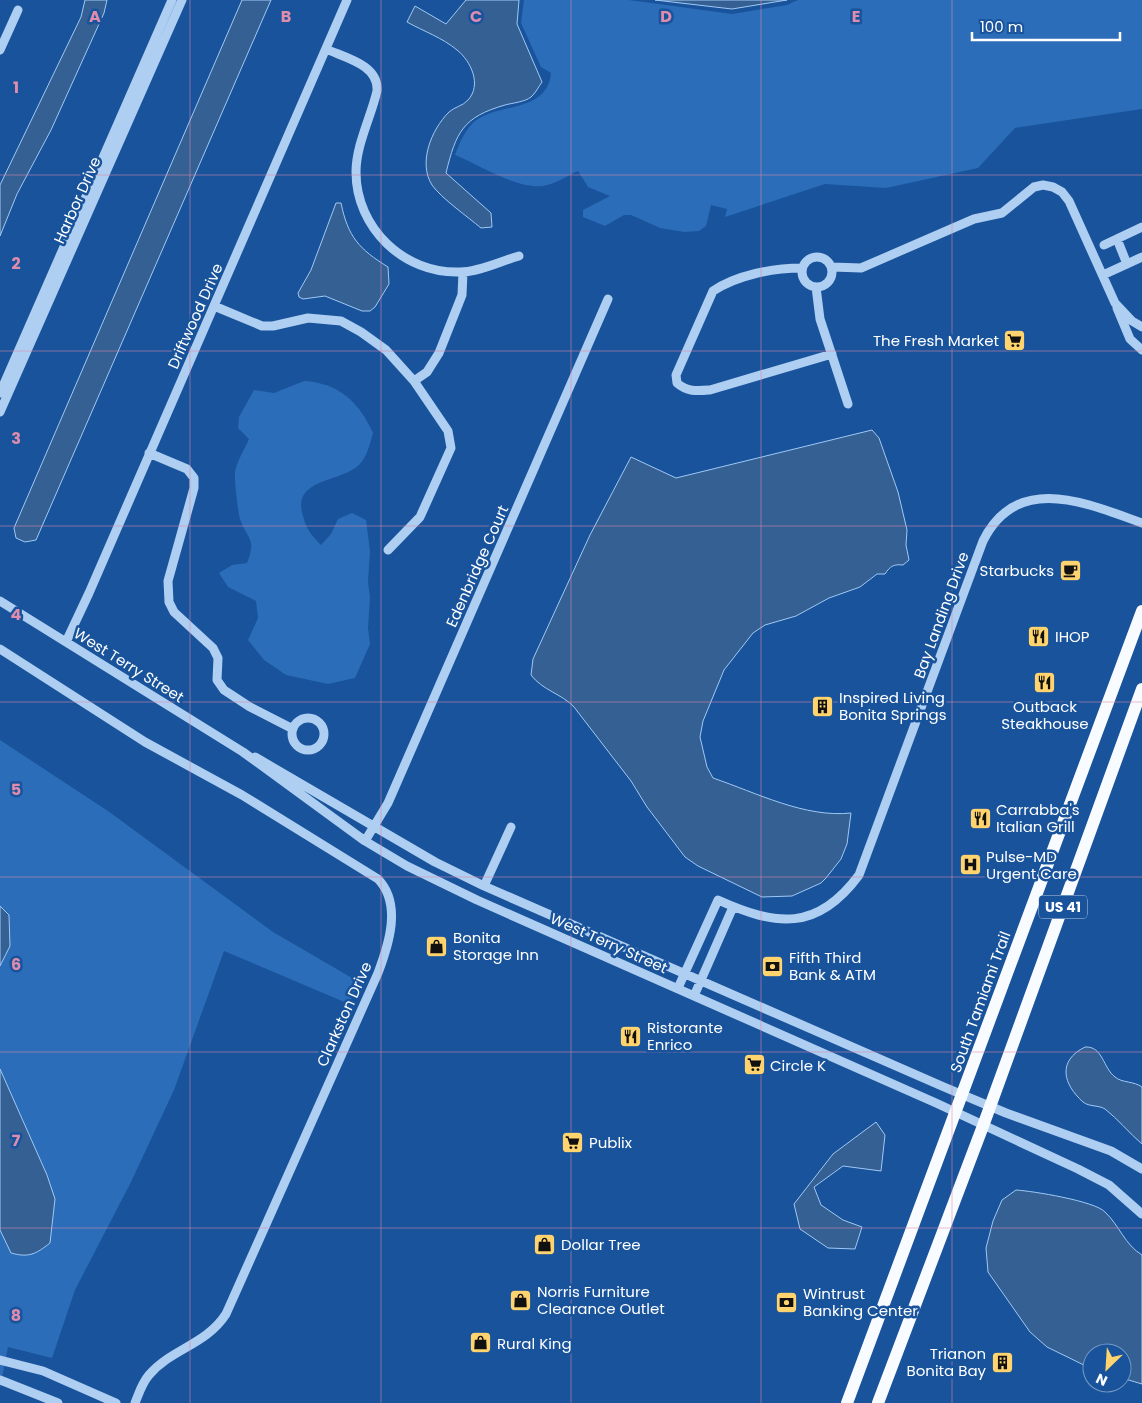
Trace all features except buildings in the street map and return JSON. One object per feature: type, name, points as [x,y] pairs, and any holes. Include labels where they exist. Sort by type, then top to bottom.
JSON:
[{"type":"main road","name":"South Tamiami Trail","points":[[847,1403],[1142,611]]},
{"type":"main road","name":"US 41","points":[[878,1403],[983,1126],[1142,689]]},
{"type":"street","name":"Harbor Drive","points":[[0,393],[172,0]]},
{"type":"street","name":"Harbor Drive","points":[[0,412],[182,0]]},
{"type":"street","name":"Driftwood Drive","points":[[66,642],[348,0]]},
{"type":"street","points":[[0,50],[18,10]]},
{"type":"street","points":[[326,49],[366,67],[377,81],[376,97],[357,160],[356,172],[361,202],[373,228],[387,246],[416,264],[439,271],[463,272],[519,256]]},
{"type":"street","points":[[832,267],[861,268],[876,263],[974,219],[1002,213],[1034,187],[1044,184],[1062,192],[1069,201],[1103,274],[1130,339],[1142,350]]},
{"type":"street","points":[[1104,245],[1142,227]]},
{"type":"street","points":[[1117,239],[1127,264]]},
{"type":"street","points":[[817,256],[826,259],[832,267],[833,273],[829,282],[825,285],[816,287],[804,280],[802,268],[807,260],[817,256]]},
{"type":"street","points":[[1103,274],[1142,257]]},
{"type":"street","points":[[802,268],[769,271],[722,285],[713,291],[676,375],[677,383],[691,391],[710,390],[832,354]]},
{"type":"street","points":[[414,380],[426,372],[439,353],[462,295],[463,272]]},
{"type":"street","points":[[816,287],[820,320],[848,404]]},
{"type":"street","name":"Edenbridge Court","points":[[365,841],[392,794],[608,299]]},
{"type":"street","points":[[1115,303],[1132,321],[1142,327]]},
{"type":"street","points":[[214,306],[262,326],[273,326],[308,318],[341,321],[357,328],[386,350],[414,380],[448,431],[451,438],[451,448],[420,517],[388,550]]},
{"type":"street","points":[[150,453],[187,470],[194,478],[194,488],[168,581],[169,602],[174,612],[213,648],[218,658],[217,680],[224,690],[250,708],[293,729]]},
{"type":"street","name":"Bay Landing Drive","points":[[678,988],[718,900],[757,916],[770,918],[801,917],[831,904],[859,875],[983,541],[999,516],[1008,508],[1024,500],[1042,497],[1067,500],[1142,523]]},
{"type":"street","name":"West Terry Street","points":[[0,601],[243,752],[365,841],[408,866],[478,900],[956,1112],[1098,1179],[1142,1214]]},
{"type":"street","name":"Clarkston Drive","points":[[0,649],[157,750],[242,795],[378,879],[385,886],[390,896],[389,935],[378,973],[226,1314],[209,1335],[158,1366],[142,1386],[135,1403]]},
{"type":"street","name":"West Terry Street","points":[[243,752],[269,764],[435,862],[484,886],[685,972],[963,1095],[1111,1151],[1142,1169]]},
{"type":"street","points":[[484,886],[510,827]]},
{"type":"street","points":[[694,996],[733,907]]},
{"type":"street","points":[[0,1360],[43,1371],[116,1403]]},
{"type":"street","points":[[0,1380],[58,1403]]},
{"type":"shaded area","points":[[85,0],[107,0],[104,13],[51,130],[17,194],[0,236],[0,185],[81,17]]},
{"type":"shaded area","points":[[242,0],[271,0],[36,540],[25,542],[16,538],[14,528]]},
{"type":"shaded area","points":[[466,0],[519,0],[517,24],[542,82],[528,99],[479,115],[464,128],[458,137],[446,173],[491,213],[492,227],[481,228],[436,190],[428,176],[426,167],[428,147],[432,137],[449,112],[466,102],[472,94],[474,87],[473,74],[467,60],[457,50],[439,38],[407,22],[415,6],[446,24]]},
{"type":"shaded area","points":[[524,0],[629,0],[732,14],[787,5],[798,0],[1142,0],[1142,109],[1015,128],[978,168],[886,188],[825,184],[725,217],[727,209],[711,205],[706,226],[699,231],[684,232],[660,228],[631,215],[624,215],[605,226],[583,217],[583,210],[610,196],[588,187],[578,171],[552,184],[533,186],[510,180],[455,155],[464,134],[472,124],[493,112],[530,102],[540,95],[547,86],[551,73],[541,67],[521,23]]},
{"type":"shaded area","points":[[655,0],[787,0],[732,9]]},
{"type":"shaded area","points":[[336,203],[341,203],[347,225],[356,241],[369,254],[388,267],[389,284],[375,307],[370,311],[362,311],[325,296],[303,299],[299,297],[298,293],[311,270]]},
{"type":"shaded area","points":[[304,381],[328,386],[346,396],[361,412],[373,433],[366,454],[359,465],[351,471],[310,488],[304,495],[301,504],[306,525],[321,545],[331,534],[338,519],[352,513],[366,520],[370,551],[368,628],[370,644],[355,678],[328,684],[286,675],[264,660],[248,640],[258,618],[256,601],[228,587],[219,573],[232,565],[247,563],[251,548],[250,539],[240,519],[238,510],[236,468],[249,439],[238,428],[239,417],[254,390],[274,393]]},
{"type":"shaded area","points":[[872,430],[879,438],[898,492],[907,530],[906,545],[909,560],[903,565],[892,566],[885,574],[877,574],[860,587],[829,598],[796,616],[765,625],[753,633],[724,670],[703,721],[700,737],[707,767],[713,778],[799,808],[834,814],[851,813],[847,844],[841,859],[821,883],[792,896],[762,897],[698,866],[685,857],[647,807],[631,781],[574,707],[531,675],[533,659],[590,535],[631,457],[676,478]]},
{"type":"shaded area","points":[[0,740],[108,811],[273,932],[359,982],[349,1004],[224,951],[174,1090],[131,1182],[75,1290],[52,1358],[8,1347],[0,1388]]},
{"type":"shaded area","points":[[0,906],[9,915],[10,946],[0,966]]},
{"type":"shaded area","points":[[1085,1047],[1096,1050],[1115,1077],[1142,1087],[1142,1144],[1105,1109],[1085,1104],[1071,1088],[1067,1080],[1067,1066],[1070,1059]]},
{"type":"shaded area","points":[[0,1069],[47,1175],[55,1199],[50,1243],[41,1250],[28,1255],[11,1253],[0,1230]]},
{"type":"shaded area","points":[[876,1122],[885,1135],[881,1171],[843,1166],[814,1187],[821,1205],[843,1220],[862,1227],[855,1249],[828,1248],[800,1229],[794,1204],[833,1154]]},
{"type":"shaded area","points":[[1016,1190],[1063,1197],[1089,1204],[1105,1212],[1131,1246],[1142,1255],[1142,1384],[1132,1381],[1132,1343],[1082,1343],[1082,1364],[1047,1347],[1030,1332],[988,1272],[986,1248],[993,1221],[1002,1200]]},
{"type":"place","name":"The Fresh Market","points":[[1015,340]]},
{"type":"place","name":"Starbucks","points":[[1070,570]]},
{"type":"place","name":"IHOP","points":[[1039,636]]},
{"type":"place","name":"Outback Steakhouse","points":[[1045,683]]},
{"type":"place","name":"Inspired Living Bonita Springs","points":[[823,706]]},
{"type":"place","name":"Carrabba's Italian Grill","points":[[980,818]]},
{"type":"place","name":"Pulse-MD Urgent Care","points":[[970,865]]},
{"type":"place","name":"Bonita Storage Inn","points":[[437,946]]},
{"type":"place","name":"Fifth Third Bank & ATM","points":[[773,966]]},
{"type":"place","name":"Ristorante Enrico","points":[[631,1036]]},
{"type":"place","name":"Circle K","points":[[754,1065]]},
{"type":"place","name":"Publix","points":[[573,1142]]},
{"type":"place","name":"Dollar Tree","points":[[545,1244]]},
{"type":"place","name":"Norris Furniture Clearance Outlet","points":[[521,1300]]},
{"type":"place","name":"Wintrust Banking Center","points":[[787,1302]]},
{"type":"place","name":"Rural King","points":[[481,1343]]},
{"type":"place","name":"Trianon Bonita Bay","points":[[1002,1362]]}]
